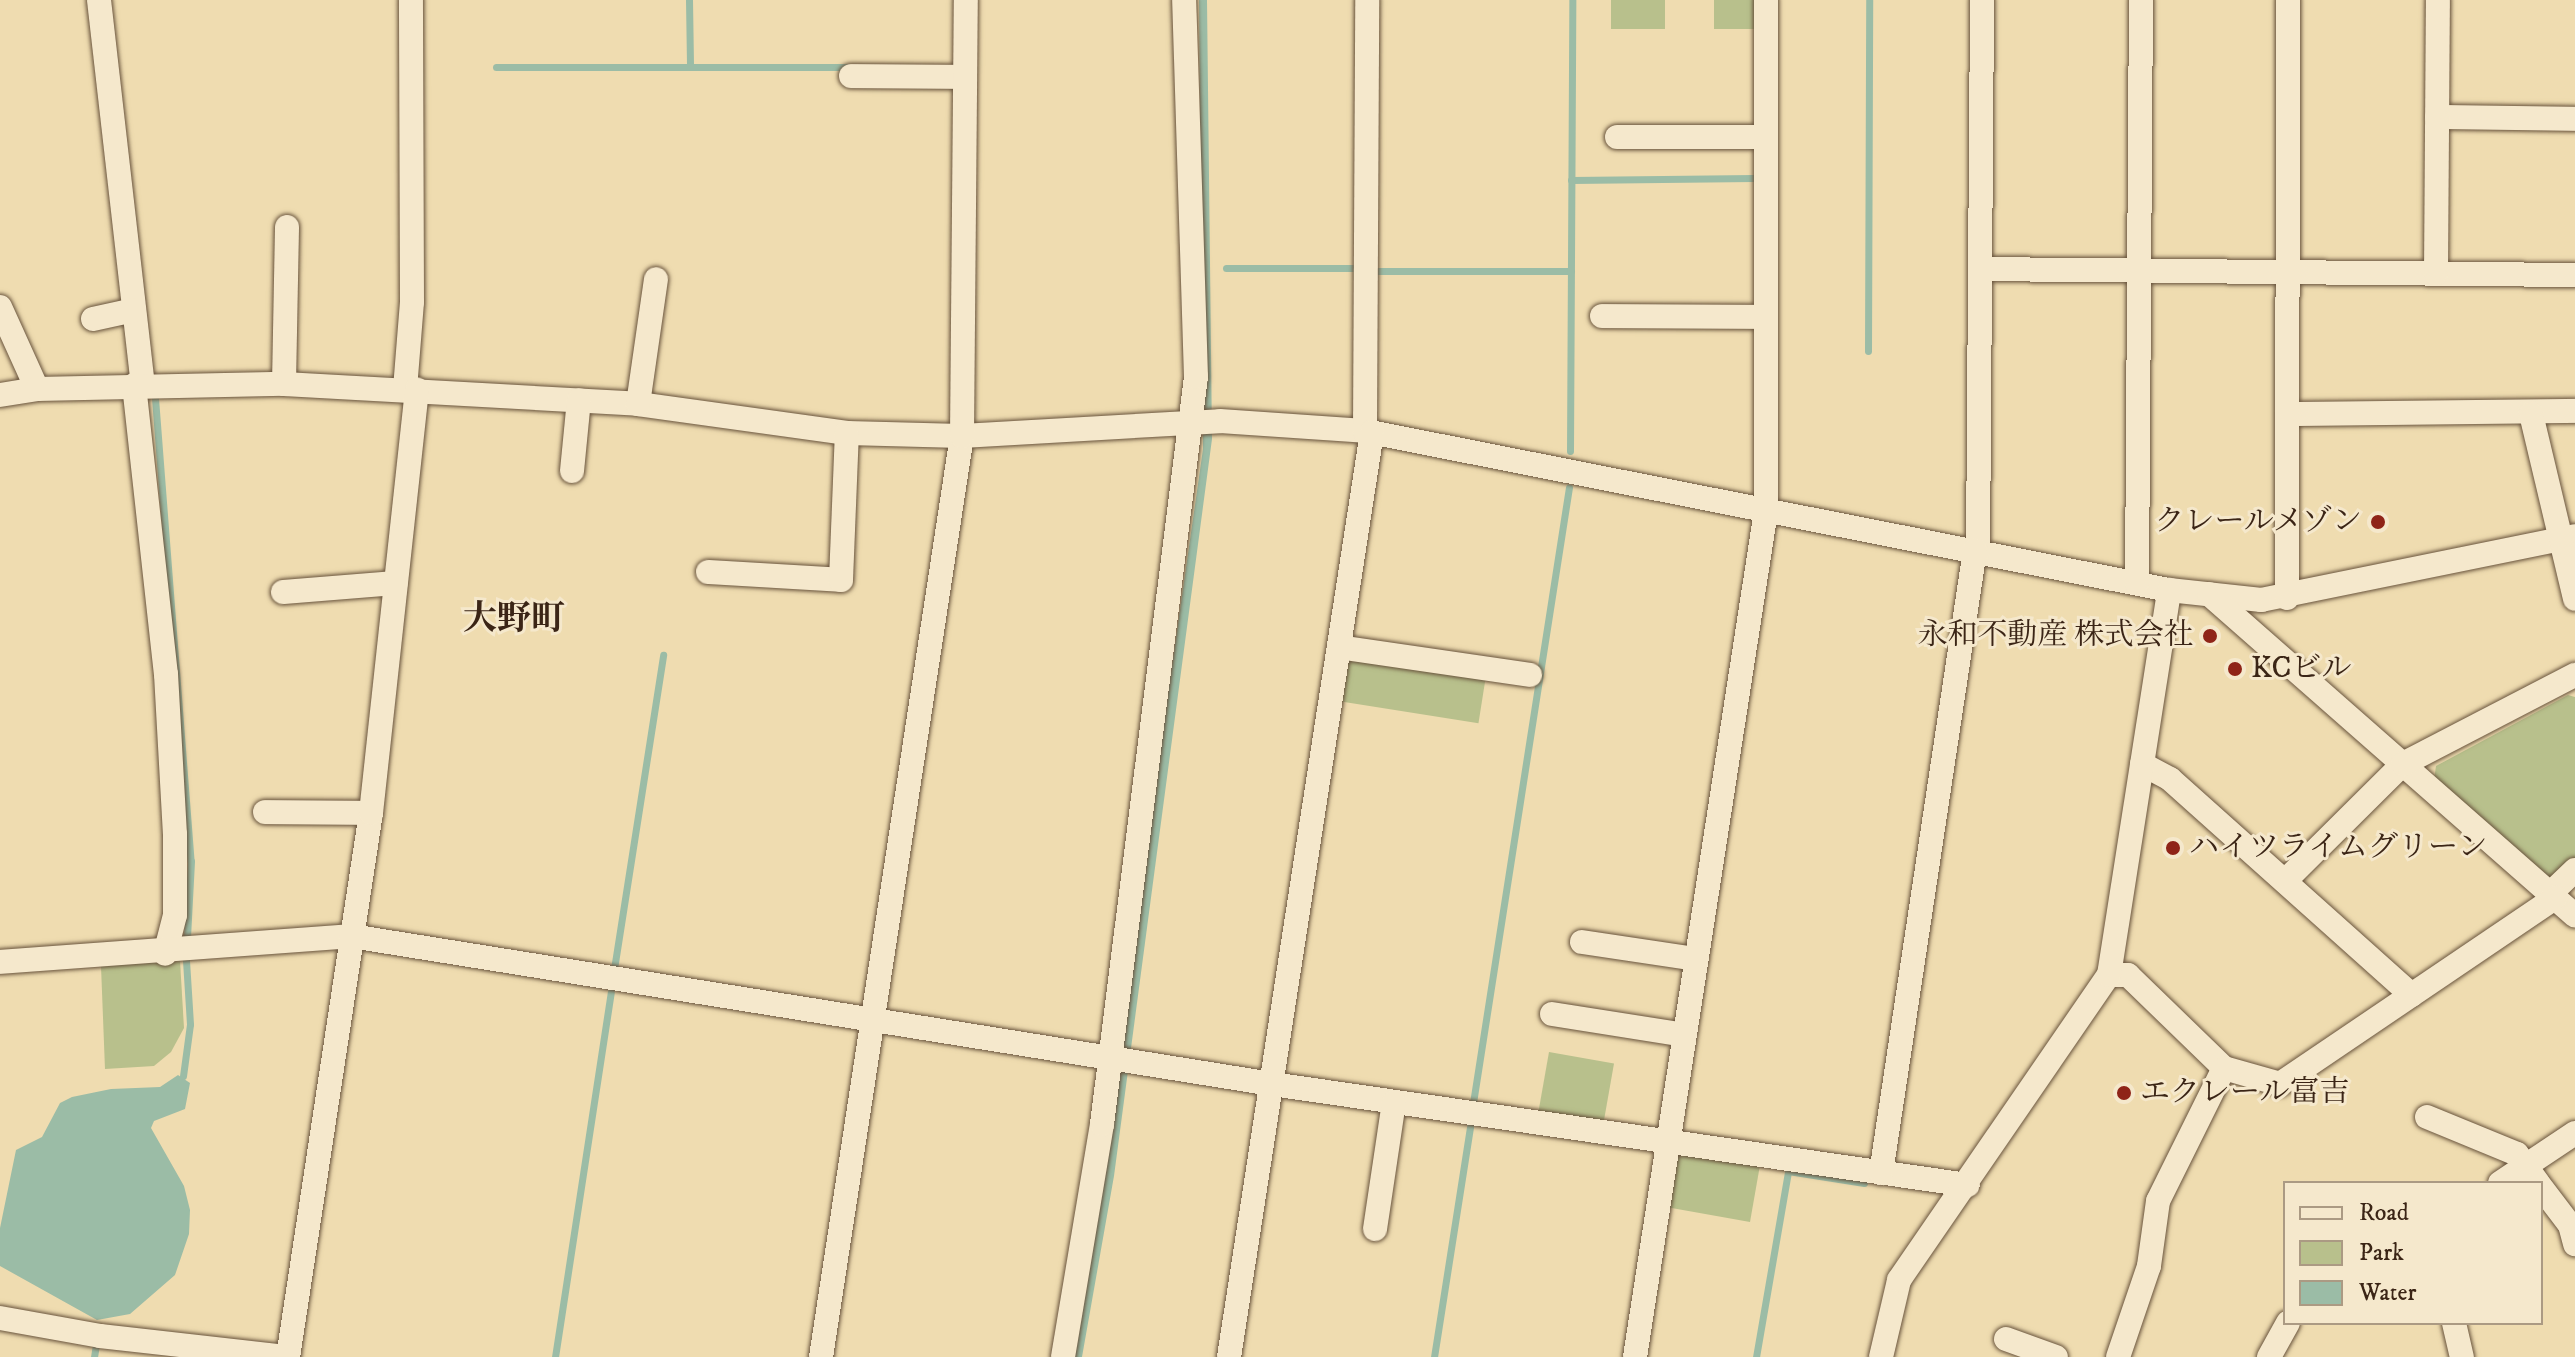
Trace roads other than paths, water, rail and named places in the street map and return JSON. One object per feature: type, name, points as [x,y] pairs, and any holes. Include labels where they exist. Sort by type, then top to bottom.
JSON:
[{"type":"street","points":[[99,0],[134,310],[166,674],[173,791],[175,915],[165,954]]},
{"type":"street","points":[[0,1318],[100,1336],[288,1357],[371,813],[396,583],[411,389],[411,0]]},
{"type":"street","points":[[821,1357],[962,436],[966,0]]},
{"type":"street","points":[[1063,1357],[1102,1124],[1119,1058],[1201,422],[1196,377],[1184,0]]},
{"type":"street","points":[[1229,1357],[1339,647],[1369,431],[1367,0]]},
{"type":"street","points":[[1635,1357],[1766,511],[1766,0]]},
{"type":"street","points":[[1881,1173],[1977,550],[1982,0]]},
{"type":"street","points":[[2137,583],[2141,0]]},
{"type":"street","points":[[2287,598],[2288,0]]},
{"type":"street","points":[[2436,273],[2438,0]]},
{"type":"street","points":[[851,76],[964,77]]},
{"type":"street","points":[[2437,117],[2575,119]]},
{"type":"street","points":[[1617,137],[1766,137]]},
{"type":"street","points":[[284,384],[287,227]]},
{"type":"street","points":[[1980,269],[2575,275]]},
{"type":"street","points":[[638,404],[656,279]]},
{"type":"street","points":[[0,307],[37,389]]},
{"type":"street","points":[[93,319],[134,310]]},
{"type":"street","points":[[1602,316],[1766,317]]},
{"type":"street","points":[[0,395],[37,389],[284,384],[638,404],[847,433],[962,436],[1201,422],[1369,431],[2169,590],[2209,594],[2287,598],[2568,537]]},
{"type":"street","points":[[572,471],[579,400]]},
{"type":"street","points":[[2287,414],[2531,414],[2575,411]]},
{"type":"street","points":[[2531,414],[2568,537],[2575,599]]},
{"type":"street","points":[[708,572],[841,580],[847,433]]},
{"type":"street","points":[[283,592],[396,583]]},
{"type":"street","points":[[1881,1357],[1899,1280],[1968,1185],[2109,975],[2169,590]]},
{"type":"street","points":[[2209,594],[2575,915]]},
{"type":"street","points":[[1339,647],[1530,675]]},
{"type":"street","points":[[2285,881],[2403,764],[2575,675]]},
{"type":"street","points":[[2142,764],[2170,779],[2412,995]]},
{"type":"street","points":[[265,812],[371,813]]},
{"type":"street","points":[[2109,975],[2128,975],[2224,1068],[2280,1084],[2553,895],[2575,870]]},
{"type":"street","points":[[0,962],[165,954],[351,936],[1272,1084],[1968,1185]]},
{"type":"street","points":[[1582,942],[1696,959]]},
{"type":"street","points":[[1552,1014],[1684,1035]]},
{"type":"street","points":[[2118,1357],[2149,1266],[2158,1201],[2224,1068]]},
{"type":"street","points":[[1375,1229],[1394,1102]]},
{"type":"street","points":[[2427,1117],[2517,1154],[2535,1179],[2575,1133]]},
{"type":"street","points":[[2543,1190],[2570,1225],[2575,1244]]},
{"type":"street","points":[[2269,1357],[2287,1325]]},
{"type":"street","points":[[2454,1325],[2462,1357]]},
{"type":"street","points":[[2006,1339],[2056,1357]]},
{"type":"water","points":[[1199,0],[1207,0],[1212,439],[1114,1176],[1082,1357],[1073,1357],[1203,449]]},
{"type":"water","points":[[178,1075],[190,1083],[185,1109],[154,1121],[151,1128],[184,1186],[190,1210],[189,1234],[175,1275],[130,1314],[97,1320],[0,1266],[0,1228],[16,1150],[42,1137],[60,1103],[72,1097],[111,1089],[160,1087]]},
{"type":"waterway","points":[[689,0],[690,67]]},
{"type":"waterway","points":[[1570,451],[1572,0]]},
{"type":"waterway","points":[[1868,351],[1869,0]]},
{"type":"waterway","points":[[496,67],[854,67]]},
{"type":"waterway","points":[[1571,180],[1754,178]]},
{"type":"waterway","points":[[1226,268],[1356,268]]},
{"type":"waterway","points":[[1374,271],[1571,271]]},
{"type":"waterway","points":[[155,398],[191,861],[187,938]]},
{"type":"waterway","points":[[1473,1103],[1569,487]]},
{"type":"waterway","points":[[614,969],[663,655]]},
{"type":"waterway","points":[[183,1076],[190,1024],[186,960]]},
{"type":"waterway","points":[[555,1357],[611,992]]},
{"type":"waterway","points":[[1434,1357],[1471,1121]]},
{"type":"waterway","points":[[1756,1357],[1788,1171],[1864,1183]]},
{"type":"waterway","points":[[94,1357],[96,1345]]},
{"type":"place","name":"クレールメゾン","points":[[2378,522]]},
{"type":"place","name":"永和不動産 株式会社","points":[[2210,636]]},
{"type":"place","name":"KCビル","points":[[2235,669]]},
{"type":"place","name":"ハイツライムグリーン","points":[[2173,848]]},
{"type":"place","name":"エクレール富吉","points":[[2124,1093]]},
{"type":"district","name":"大野町","points":[[514,620]]}]
